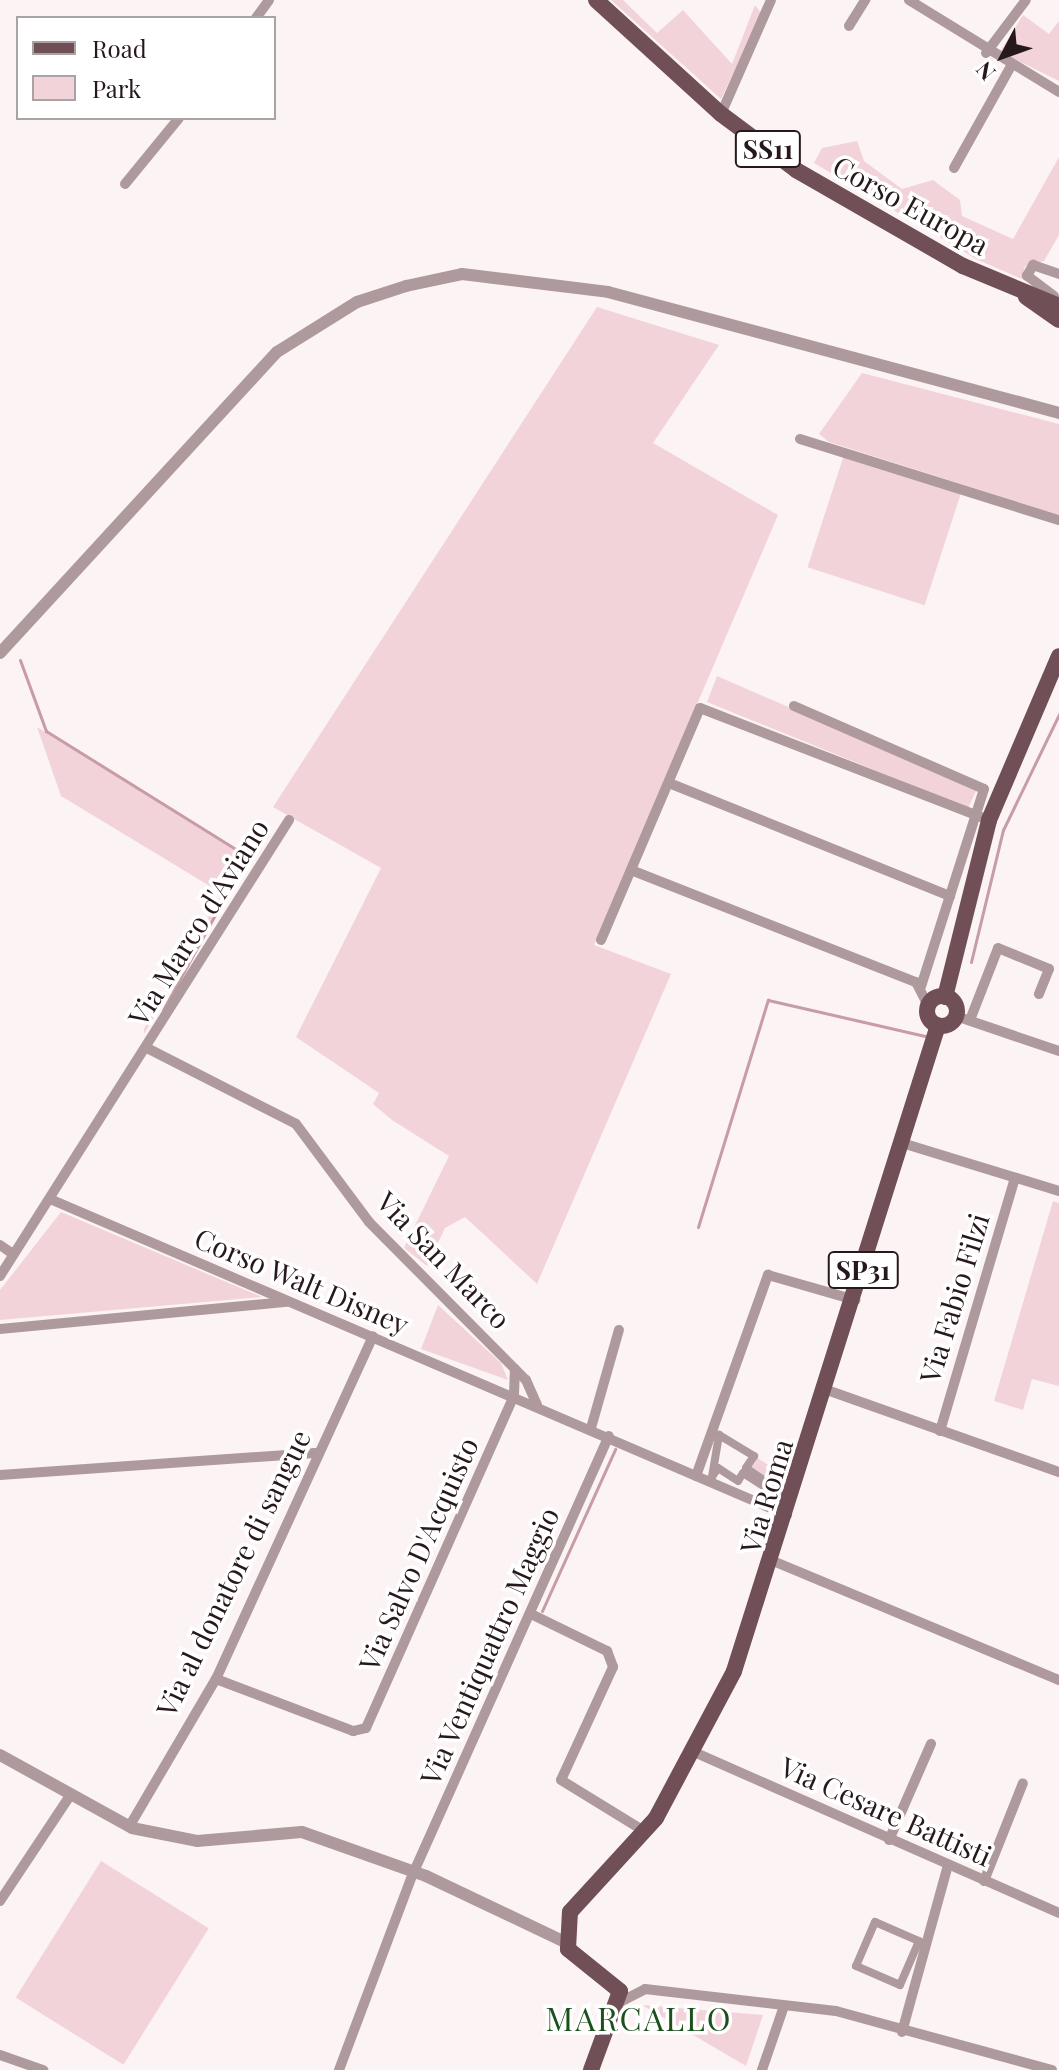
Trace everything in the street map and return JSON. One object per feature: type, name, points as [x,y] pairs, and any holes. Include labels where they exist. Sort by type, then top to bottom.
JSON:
[{"type":"main road","name":"Corso Europa","points":[[596,0],[721,114],[885,225],[1059,306]]},
{"type":"main road","name":"Corso Europa","points":[[1024,292],[1059,320]]},
{"type":"main road","points":[[945,997],[963,1018],[938,1025],[928,1006],[945,997],[989,820],[1059,656]]},
{"type":"main road","name":"Via Roma","points":[[565,1942],[570,1912],[584,1892],[644,1831],[694,1752],[740,1658],[827,1390],[938,1025]]},
{"type":"main road","points":[[565,1942],[611,1981],[620,2002],[591,2070]]},
{"type":"street","points":[[721,114],[771,0]]},
{"type":"street","points":[[849,26],[865,0]]},
{"type":"street","points":[[909,0],[1010,68],[1059,92]]},
{"type":"street","points":[[986,53],[1026,0]]},
{"type":"street","points":[[954,168],[1010,68]]},
{"type":"street","points":[[125,184],[177,120]]},
{"type":"street","points":[[1059,274],[1033,265],[1027,276],[1059,299]]},
{"type":"street","points":[[0,653],[277,352],[317,323],[406,286],[462,274],[608,292],[1058,412]]},
{"type":"street","points":[[800,439],[1059,520]]},
{"type":"street","points":[[794,706],[981,785],[921,986],[928,1006]]},
{"type":"street","points":[[601,940],[700,708],[971,818],[989,820]]},
{"type":"street","points":[[669,783],[950,896]]},
{"type":"street","name":"Via Marco d'Aviano","points":[[0,1276],[289,820]]},
{"type":"street","points":[[631,870],[921,986]]},
{"type":"street","points":[[1039,994],[1049,969],[998,948],[963,1018],[1059,1051]]},
{"type":"street","name":"Via San Marco","points":[[147,1048],[296,1124],[369,1222],[515,1369],[537,1405]]},
{"type":"street","points":[[902,1143],[1059,1191]]},
{"type":"street","name":"Via Fabio Filzi","points":[[940,1431],[1015,1178]]},
{"type":"street","name":"Corso Walt Disney","points":[[50,1199],[537,1405]]},
{"type":"street","points":[[0,1245],[13,1254]]},
{"type":"street","points":[[696,1476],[768,1275],[855,1300]]},
{"type":"street","points":[[0,1329],[289,1302]]},
{"type":"street","points":[[591,1428],[619,1330]]},
{"type":"street","name":"Via al donatore di sangue","points":[[129,1827],[216,1679],[373,1336]]},
{"type":"street","name":"Via San Marco","points":[[514,1395],[515,1369]]},
{"type":"street","points":[[827,1390],[1059,1472]]},
{"type":"street","name":"Via Salvo D'Acquisto","points":[[216,1679],[363,1730],[514,1395]]},
{"type":"street","points":[[537,1405],[787,1515]]},
{"type":"street","points":[[719,1435],[754,1456],[746,1468],[781,1492],[769,1500],[771,1491],[743,1473],[738,1481],[718,1468],[712,1477],[719,1435]]},
{"type":"street","name":"Via Ventiquattro Maggio","points":[[339,2070],[412,1876],[609,1436]]},
{"type":"street","points":[[0,1475],[318,1453]]},
{"type":"street","points":[[773,1561],[1059,1680]]},
{"type":"street","points":[[531,1614],[607,1651],[613,1667],[561,1780],[644,1831]]},
{"type":"street","points":[[889,1840],[931,1744]]},
{"type":"street","name":"Via Cesare Battisti","points":[[694,1752],[1059,1913]]},
{"type":"street","points":[[0,1755],[69,1797],[129,1827],[197,1841],[302,1832],[565,1942]]},
{"type":"street","points":[[984,1881],[1023,1783]]},
{"type":"street","points":[[0,1901],[69,1797]]},
{"type":"street","points":[[902,2032],[948,1865]]},
{"type":"street","points":[[875,1922],[919,1941],[900,1985],[856,1966],[875,1922]]},
{"type":"street","points":[[620,2002],[645,1989],[836,2011],[1033,2068],[1052,2070]]},
{"type":"street","points":[[762,2070],[784,2006]]},
{"type":"street","points":[[0,2055],[43,2070]]},
{"type":"green space","points":[[611,0],[623,0],[657,33],[683,10],[732,64],[755,5],[762,14],[721,99]]},
{"type":"green space","points":[[1023,15],[1049,34],[1059,21],[1059,81],[1000,52]]},
{"type":"green space","points":[[857,141],[864,161],[902,189],[933,180],[960,200],[962,216],[1013,239],[1059,157],[1059,235],[1044,261],[1025,266],[1022,279],[978,260],[814,163],[822,148]]},
{"type":"green space","points":[[597,307],[719,345],[653,443],[778,515],[594,945],[671,974],[537,1284],[465,1217],[445,1228],[427,1266],[404,1248],[449,1156],[392,1120],[373,1104],[379,1093],[296,1037],[381,868],[273,807]]},
{"type":"green space","points":[[862,373],[1059,424],[1059,515],[829,442],[819,434]]},
{"type":"green space","points":[[844,455],[961,493],[925,605],[808,567]]},
{"type":"green space","points":[[717,676],[977,789],[968,808],[707,702]]},
{"type":"green space","points":[[37,727],[240,853],[218,891],[61,796]]},
{"type":"green space","points":[[244,855],[241,870],[144,1034],[144,1029]]},
{"type":"green space","points":[[1053,1201],[1059,1203],[1059,1386],[1032,1379],[1023,1410],[994,1401]]},
{"type":"green space","points":[[61,1212],[262,1297],[0,1320],[0,1290]]},
{"type":"green space","points":[[438,1305],[501,1363],[508,1380],[421,1349]]},
{"type":"green space","points":[[785,1449],[793,1452],[781,1492],[746,1468],[754,1456],[778,1471]]},
{"type":"green space","points":[[101,1861],[209,1928],[123,2065],[16,1998]]},
{"type":"green space","points":[[642,2005],[763,2015],[746,2066]]},
{"type":"waterway","points":[[20,660],[46,731],[247,856],[163,1010]]},
{"type":"waterway","points":[[971,962],[1003,830],[1059,714]]},
{"type":"waterway","points":[[698,1227],[768,1000],[925,1036]]},
{"type":"waterway","points":[[542,1611],[615,1449]]},
{"type":"district","name":"MARCALLO","points":[[639,2018]]}]
